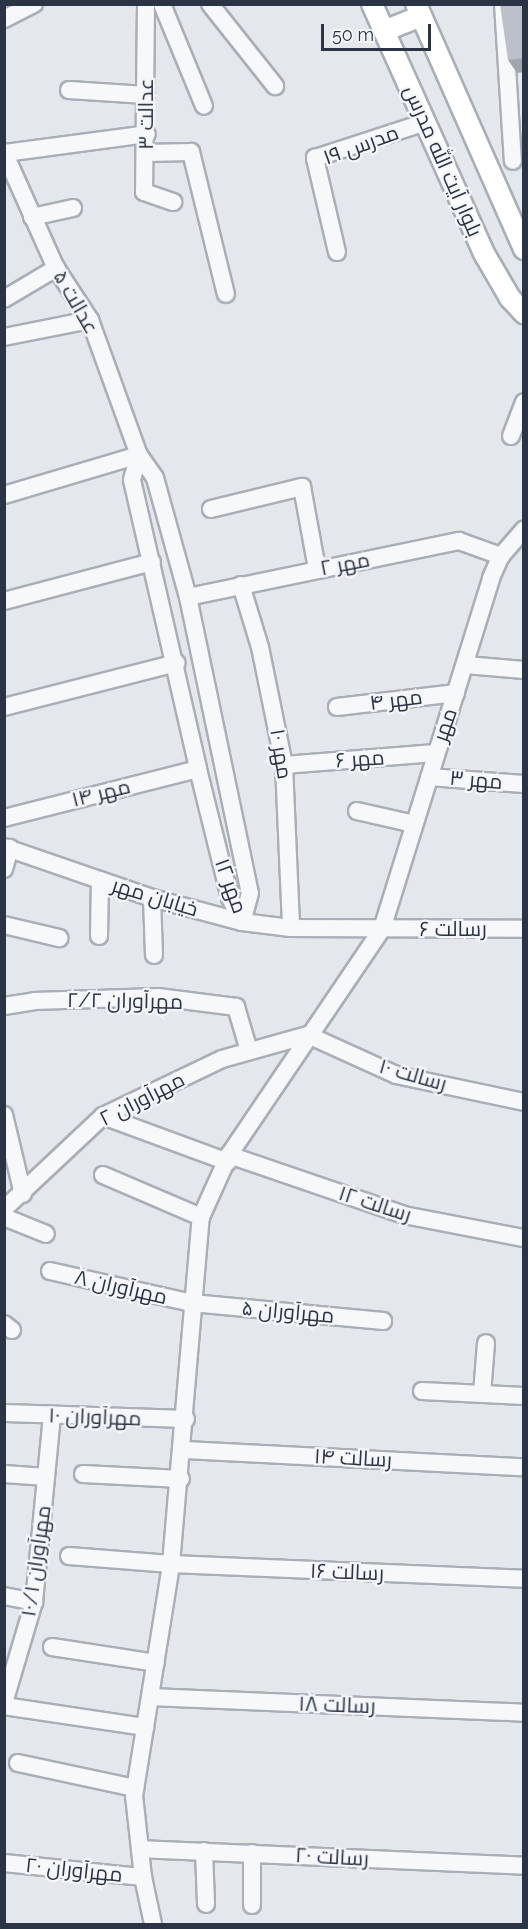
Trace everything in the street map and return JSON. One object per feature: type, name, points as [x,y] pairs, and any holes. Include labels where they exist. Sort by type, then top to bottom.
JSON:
[{"type":"main road","name":"بلوار آیت الله مدرس","points":[[372,4],[485,255],[510,298],[524,313]]},
{"type":"main road","name":"بلوار آیت الله مدرس","points":[[418,10],[488,173],[524,249]]},
{"type":"main road","points":[[384,32],[418,10]]},
{"type":"street","points":[[4,19],[34,4]]},
{"type":"street","name":"عدالت ۳","points":[[147,4],[147,153],[144,192],[172,202]]},
{"type":"street","points":[[162,4],[204,106]]},
{"type":"street","points":[[210,4],[275,86]]},
{"type":"street","points":[[488,173],[518,161],[503,4]]},
{"type":"street","points":[[69,90],[146,95]]},
{"type":"street","name":"مدرس ۱۹","points":[[337,252],[315,158],[426,122]]},
{"type":"street","points":[[5,152],[147,134]]},
{"type":"street","name":"عدالت ۵","points":[[5,152],[56,268],[90,320],[139,455]]},
{"type":"street","points":[[147,153],[191,152],[226,294]]},
{"type":"street","points":[[32,217],[73,208]]},
{"type":"street","points":[[4,299],[56,268]]},
{"type":"street","points":[[4,337],[90,320]]},
{"type":"street","points":[[511,436],[524,402]]},
{"type":"street","points":[[4,495],[139,455]]},
{"type":"street","name":"مهر ۱۲","points":[[139,455],[132,480],[230,898],[242,922]]},
{"type":"street","name":"مهر ۱۲","points":[[139,455],[155,478],[188,597],[250,893],[242,922]]},
{"type":"street","points":[[211,508],[302,487],[317,569]]},
{"type":"street","name":"مهر","points":[[201,1217],[229,1159],[308,1035],[382,929],[436,753],[466,665],[491,578],[501,556],[524,530]]},
{"type":"street","name":"مهر ۲","points":[[188,597],[459,541],[501,556]]},
{"type":"street","points":[[4,601],[152,562]]},
{"type":"street","name":"مهر ۱۰","points":[[241,585],[260,647],[284,765],[291,928]]},
{"type":"street","points":[[168,634],[195,629]]},
{"type":"street","points":[[4,708],[176,663]]},
{"type":"street","points":[[466,665],[524,670]]},
{"type":"street","name":"مهر ۴","points":[[336,707],[456,693]]},
{"type":"street","name":"مهر ۶","points":[[284,765],[436,753]]},
{"type":"street","name":"مهر ۱۴","points":[[4,818],[198,769]]},
{"type":"street","name":"مهر ۳","points":[[429,777],[524,784]]},
{"type":"street","points":[[357,811],[414,824]]},
{"type":"street","points":[[4,869],[7,848]]},
{"type":"street","name":"خیابان مهر","points":[[7,848],[152,898],[242,922],[291,928],[382,929]]},
{"type":"street","points":[[99,936],[100,880]]},
{"type":"street","points":[[152,898],[154,955]]},
{"type":"street","points":[[4,925],[59,938]]},
{"type":"street","name":"رسالت ۶","points":[[382,929],[524,929]]},
{"type":"street","name":"مهرآوران ۲/۲","points":[[4,1006],[34,1001],[158,997],[236,1007],[249,1051]]},
{"type":"street","name":"مهرآوران ۲","points":[[4,1209],[23,1194],[103,1116],[222,1059],[308,1035]]},
{"type":"street","name":"رسالت ۱۰","points":[[308,1035],[396,1075],[524,1101]]},
{"type":"street","points":[[4,1115],[23,1194]]},
{"type":"street","name":"رسالت ۱۲","points":[[103,1116],[404,1215],[524,1238]]},
{"type":"street","points":[[103,1175],[201,1217],[192,1303],[181,1479],[171,1564],[135,1788],[142,1877],[153,1924]]},
{"type":"street","points":[[4,1216],[46,1234]]},
{"type":"street","name":"مهرآوران ۸","points":[[51,1271],[192,1303]]},
{"type":"street","name":"مهرآوران ۵","points":[[192,1303],[383,1321]]},
{"type":"street","points":[[482,1394],[486,1343]]},
{"type":"street","points":[[423,1391],[524,1396]]},
{"type":"street","name":"مهرآوران ۱۰","points":[[4,1413],[186,1419]]},
{"type":"street","name":"مهرآوران ۱۰/۱","points":[[4,1705],[34,1602],[52,1416]]},
{"type":"street","name":"رسالت ۱۴","points":[[183,1450],[524,1467]]},
{"type":"street","points":[[4,1474],[46,1477]]},
{"type":"street","points":[[83,1474],[181,1479]]},
{"type":"street","name":"رسالت ۱۶","points":[[69,1556],[171,1564],[524,1579]]},
{"type":"street","points":[[4,1596],[34,1602]]},
{"type":"street","points":[[52,1647],[156,1663]]},
{"type":"street","name":"رسالت ۱۸","points":[[150,1697],[524,1713]]},
{"type":"street","points":[[4,1705],[145,1727]]},
{"type":"street","points":[[18,1763],[135,1788]]},
{"type":"street","name":"رسالت ۲۰","points":[[140,1849],[524,1866]]},
{"type":"street","points":[[204,1851],[206,1904]]},
{"type":"street","points":[[252,1853],[252,1905]]},
{"type":"street","name":"مهرآوران ۲۰","points":[[4,1863],[142,1877]]},
{"type":"building","points":[[500,4],[524,4],[524,58],[508,60]]}]
